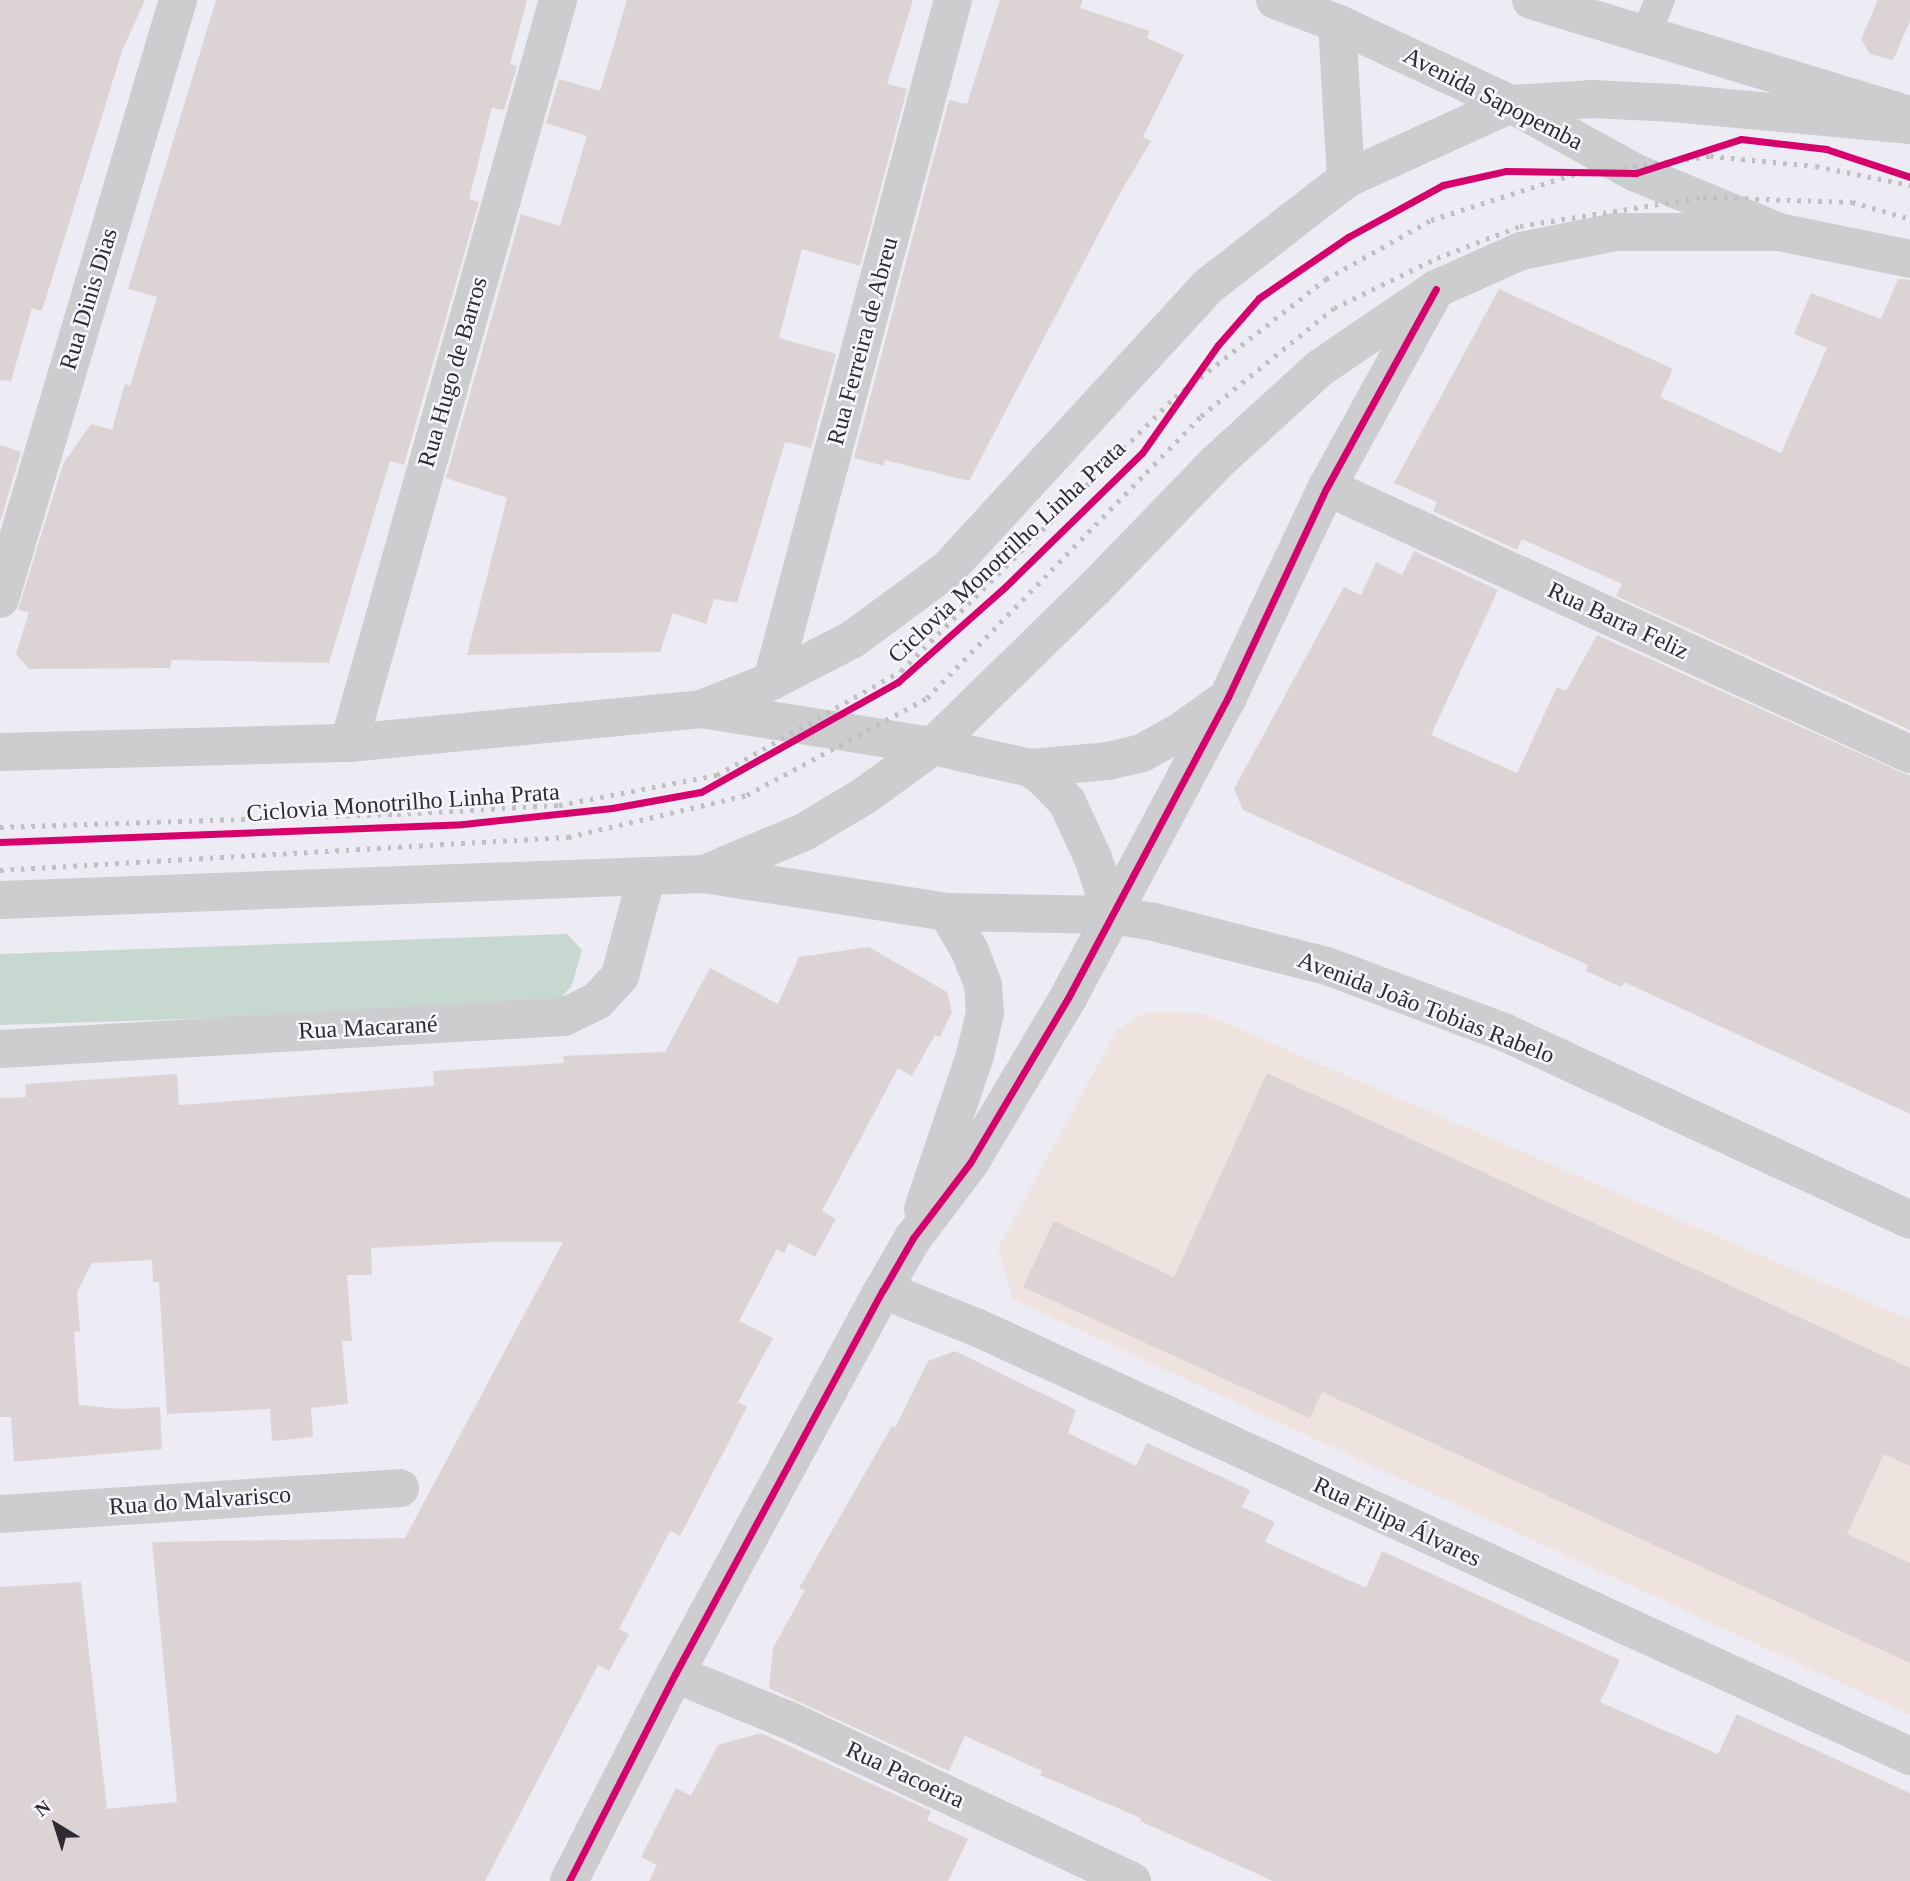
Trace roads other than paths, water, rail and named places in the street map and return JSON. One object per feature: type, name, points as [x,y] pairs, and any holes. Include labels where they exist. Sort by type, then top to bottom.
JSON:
[{"type":"street","name":"Rua Dinis Dias","points":[[0,598],[178,0]]},
{"type":"street","name":"Rua Hugo de Barros","points":[[349,743],[558,0]]},
{"type":"street","name":"Rua Ferreira de Abreu","points":[[772,681],[953,0]]},
{"type":"street","name":"Avenida Sapopemba","points":[[1275,0],[1337,23],[1511,104],[1636,173],[1779,232],[1910,259]]},
{"type":"street","points":[[1531,0],[1653,17],[1910,115]]},
{"type":"street","points":[[1337,23],[1346,178]]},
{"type":"street","points":[[701,709],[772,681],[853,639],[948,569],[1206,287],[1346,178],[1511,104],[1593,99],[1910,125]]},
{"type":"street","points":[[0,900],[704,874],[804,832],[864,796],[933,746],[1095,588],[1217,461],[1320,368],[1436,289],[1521,251],[1615,232],[1779,232]]},
{"type":"street","points":[[569,1881],[675,1674],[883,1290],[914,1238],[971,1163],[1068,998],[1228,697],[1327,488],[1436,289]]},
{"type":"street","name":"Rua Barra Feliz","points":[[1327,488],[1910,754]]},
{"type":"street","points":[[0,752],[349,743],[701,709],[933,746],[1030,768],[1108,761],[1142,753],[1180,732],[1228,697]]},
{"type":"street","points":[[1030,768],[1043,777],[1067,802],[1093,858],[1112,915]]},
{"type":"street","name":"Avenida João Tobias Rabelo","points":[[704,874],[947,912],[1112,915],[1154,922],[1327,966],[1506,1033],[1910,1220]]},
{"type":"street","name":"Rua Macarané","points":[[0,1049],[564,1017],[597,1001],[620,976],[646,878]]},
{"type":"street","points":[[914,1238],[975,1055],[985,1013],[983,985],[970,951],[947,912]]},
{"type":"street","name":"Rua Filipa Álvares","points":[[883,1290],[978,1328],[1910,1756]]},
{"type":"street","name":"Rua do Malvarisco","points":[[0,1514],[400,1488]]},
{"type":"street","name":"Rua Pacoeira","points":[[675,1674],[788,1720],[1132,1881]]},
{"type":"railway","points":[[0,827],[397,814],[559,805],[717,775],[901,671],[1175,397],[1326,279],[1431,220],[1571,175],[1710,156],[1816,166],[1910,185]]},
{"type":"railway","points":[[0,870],[568,837],[747,795],[927,698],[1201,416],[1334,308],[1437,258],[1520,226],[1703,197],[1852,202],[1910,219]]}]
